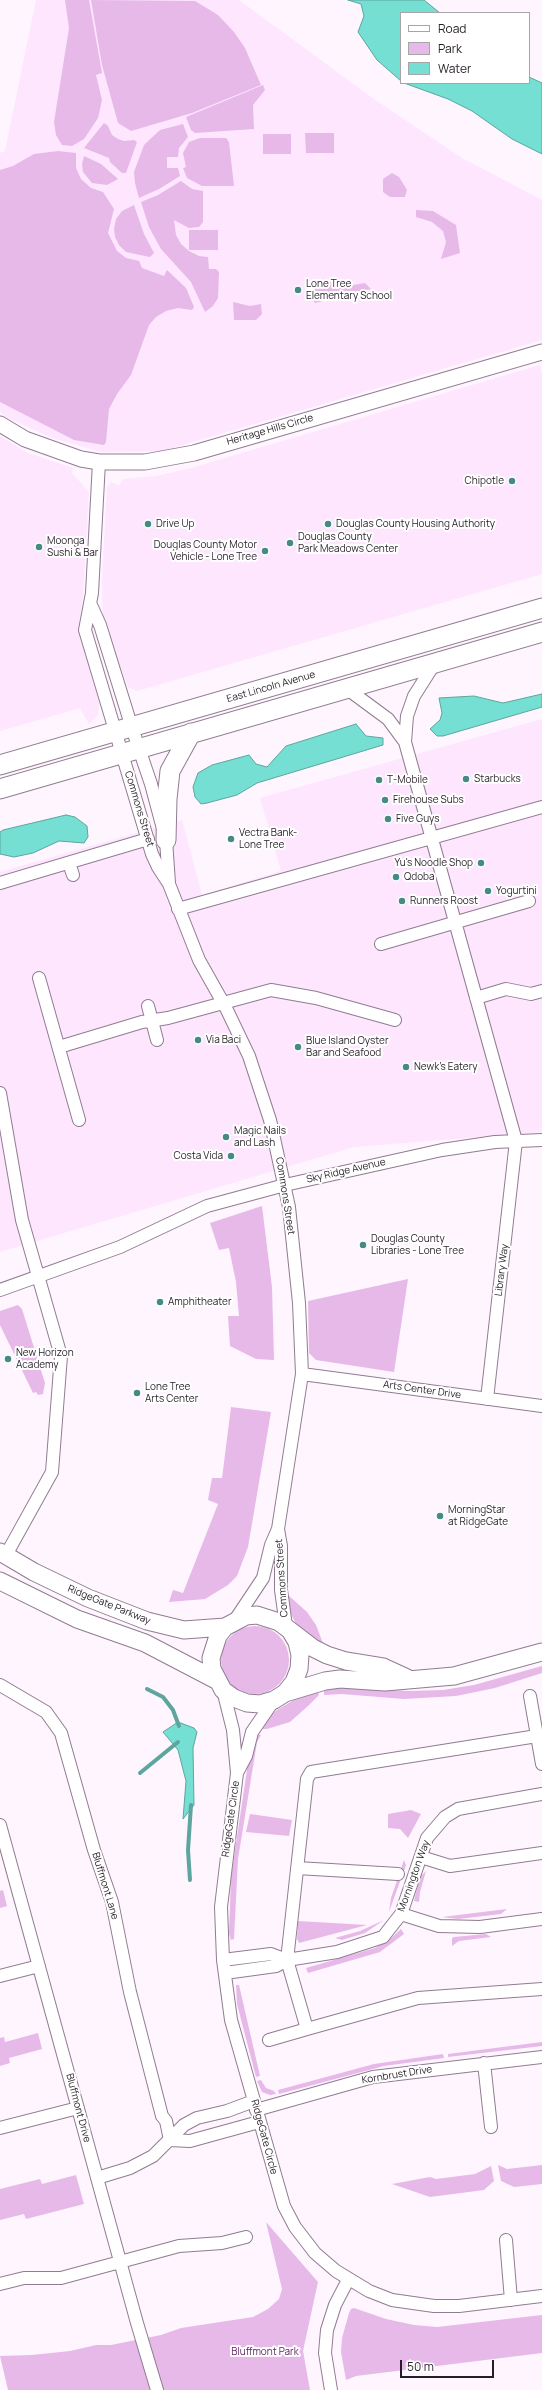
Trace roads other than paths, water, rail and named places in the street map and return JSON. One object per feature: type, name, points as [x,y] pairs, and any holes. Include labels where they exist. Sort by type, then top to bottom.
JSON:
[{"type":"main road","name":"East Lincoln Avenue","points":[[0,765],[542,608]]},
{"type":"main road","points":[[0,789],[542,632]]},
{"type":"main road","points":[[157,840],[167,799],[170,771],[180,749],[191,734]]},
{"type":"main road","name":"RidgeGate Parkway","points":[[3,1553],[34,1572],[88,1598],[147,1621],[184,1630],[230,1624],[257,1615],[268,1617],[327,1655],[346,1661],[383,1667],[407,1678]]},
{"type":"main road","name":"RidgeGate Parkway","points":[[0,1581],[77,1619],[145,1643],[220,1685],[234,1698],[247,1703],[260,1704],[279,1696],[325,1681],[340,1679],[385,1682],[407,1678],[454,1676],[542,1652]]},
{"type":"main road","points":[[220,1685],[211,1658],[218,1636],[230,1624]]},
{"type":"main road","points":[[279,1696],[294,1682],[299,1669],[300,1656],[297,1642],[288,1629]]},
{"type":"street","name":"Heritage Hills Circle","points":[[0,424],[25,439],[59,453],[99,462],[146,462],[194,453],[542,352]]},
{"type":"street","points":[[99,462],[97,525],[91,605],[85,630],[123,730]]},
{"type":"street","points":[[91,605],[100,625],[123,730]]},
{"type":"street","points":[[405,742],[408,716],[414,696],[436,663]]},
{"type":"street","points":[[346,688],[388,719],[405,742],[516,1141]]},
{"type":"street","name":"Commons Street","points":[[123,730],[131,751],[169,884],[178,909],[199,960],[223,1002],[249,1056],[268,1112],[285,1185],[299,1303],[302,1374],[278,1529],[271,1545],[263,1578],[230,1624]]},
{"type":"street","name":"Commons Street","points":[[123,730],[131,751],[151,784],[157,840],[158,867],[169,884]]},
{"type":"street","points":[[178,909],[542,807]]},
{"type":"street","points":[[0,883],[157,840]]},
{"type":"street","points":[[69,863],[73,875]]},
{"type":"street","points":[[381,944],[528,901]]},
{"type":"street","points":[[40,978],[79,1120]]},
{"type":"street","points":[[476,998],[506,989],[531,994],[542,991]]},
{"type":"street","points":[[59,1047],[271,990],[286,991],[394,1020]]},
{"type":"street","points":[[148,1006],[157,1040]]},
{"type":"street","points":[[0,1093],[22,1220],[37,1277],[61,1356],[52,1472],[3,1553]]},
{"type":"street","name":"Sky Ridge Avenue","points":[[0,1290],[120,1247],[207,1206],[285,1185],[442,1150],[516,1141],[542,1140]]},
{"type":"street","name":"Library Way","points":[[487,1399],[516,1141]]},
{"type":"street","name":"Arts Center Drive","points":[[302,1374],[542,1406]]},
{"type":"street","name":"Commons Street","points":[[278,1529],[281,1546],[281,1590],[288,1629]]},
{"type":"street","name":"Bluffmont Lane","points":[[0,1685],[46,1712],[61,1733],[94,1850],[112,1902],[130,1992],[162,2116],[166,2122],[170,2140]]},
{"type":"street","name":"RidgeGate Circle","points":[[220,1685],[231,1718],[237,1773],[221,1907],[223,1960],[231,2020],[284,2206],[295,2227],[315,2253],[348,2280],[369,2291],[392,2300],[434,2306],[459,2306],[542,2296]]},
{"type":"street","name":"RidgeGate Circle","points":[[237,1773],[246,1756],[252,1732],[279,1696]]},
{"type":"street","points":[[530,1696],[542,1764]]},
{"type":"street","points":[[307,2029],[287,1960],[306,1779],[311,1772],[537,1736]]},
{"type":"street","name":"Mornington Way","points":[[225,1973],[276,1966],[287,1960],[337,1952],[383,1937],[401,1914],[427,1838],[445,1817],[458,1809],[542,1794]]},
{"type":"street","name":"Bluffmont Drive","points":[[0,1825],[120,2262],[157,2390]]},
{"type":"street","points":[[421,1857],[450,1866],[542,1853]]},
{"type":"street","points":[[297,1868],[398,1874]]},
{"type":"street","points":[[401,1914],[438,1926],[480,1927],[542,1919]]},
{"type":"street","name":"Mornington Way","points":[[223,1960],[271,1954],[287,1960]]},
{"type":"street","points":[[0,1976],[39,1966]]},
{"type":"street","points":[[269,2040],[418,1998],[542,1988]]},
{"type":"street","name":"Kornbrust Drive","points":[[97,2178],[130,2168],[153,2156],[184,2125],[197,2118],[373,2077],[542,2057]]},
{"type":"street","points":[[484,2063],[490,2127]]},
{"type":"street","points":[[0,2128],[78,2108]]},
{"type":"street","points":[[170,2140],[190,2141],[259,2122]]},
{"type":"street","points":[[0,2284],[24,2278],[61,2278],[179,2246],[222,2243],[246,2237]]},
{"type":"street","points":[[506,2240],[511,2300]]},
{"type":"street","points":[[331,2390],[325,2353],[327,2330],[335,2305],[348,2280]]},
{"type":"water","points":[[348,0],[424,0],[439,12],[400,12],[400,80],[377,60],[358,32],[364,16],[361,4]]},
{"type":"water","points":[[530,77],[542,83],[542,154],[512,139],[472,111],[448,99],[407,84],[530,84]]},
{"type":"water","points":[[542,694],[542,707],[443,736],[437,736],[430,729],[440,720],[442,713],[439,698],[474,696],[503,703]]},
{"type":"water","points":[[356,724],[366,736],[383,738],[383,745],[257,783],[237,795],[201,804],[195,797],[193,787],[198,773],[212,765],[249,755],[256,764],[267,767],[286,746]]},
{"type":"water","points":[[66,815],[75,817],[87,826],[88,837],[84,843],[59,841],[33,853],[14,857],[0,854],[0,832],[3,830]]},
{"type":"water","points":[[178,1722],[194,1728],[197,1732],[193,1748],[194,1805],[183,1819],[186,1781],[178,1750],[163,1732]]},
{"type":"waterway","points":[[147,1689],[163,1697],[173,1710],[179,1726]]},
{"type":"waterway","points":[[140,1773],[178,1742]]},
{"type":"waterway","points":[[190,1880],[188,1850],[191,1805]]},
{"type":"place","name":"Lone Tree Elementary School","points":[[298,290]]},
{"type":"place","name":"Chipotle","points":[[512,481]]},
{"type":"place","name":"Drive Up","points":[[148,524]]},
{"type":"place","name":"Douglas County Housing Authority","points":[[328,524]]},
{"type":"place","name":"Douglas County Park Meadows Center","points":[[290,543]]},
{"type":"place","name":"Moonga Sushi & Bar","points":[[39,547]]},
{"type":"place","name":"Douglas County Motor Vehicle - Lone Tree","points":[[265,551]]},
{"type":"place","name":"Starbucks","points":[[466,779]]},
{"type":"place","name":"T-Mobile","points":[[379,780]]},
{"type":"place","name":"Firehouse Subs","points":[[385,800]]},
{"type":"place","name":"Five Guys","points":[[388,819]]},
{"type":"place","name":"Vectra Bank- Lone Tree","points":[[231,839]]},
{"type":"place","name":"Yu's Noodle Shop","points":[[481,863]]},
{"type":"place","name":"Qdoba","points":[[396,877]]},
{"type":"place","name":"Yogurtini","points":[[488,891]]},
{"type":"place","name":"Runners Roost","points":[[402,901]]},
{"type":"place","name":"Via Baci","points":[[198,1040]]},
{"type":"place","name":"Blue Island Oyster Bar and Seafood","points":[[298,1047]]},
{"type":"place","name":"Newk’s Eatery","points":[[406,1067]]},
{"type":"place","name":"Magic Nails and Lash","points":[[226,1137]]},
{"type":"place","name":"Costa Vida","points":[[231,1156]]},
{"type":"place","name":"Douglas County Libraries - Lone Tree","points":[[363,1245]]},
{"type":"place","name":"Amphitheater","points":[[160,1302]]},
{"type":"place","name":"New Horizon Academy","points":[[8,1359]]},
{"type":"place","name":"Lone Tree Arts Center","points":[[137,1393]]},
{"type":"place","name":"MorningStar at RidgeGate","points":[[440,1516]]},
{"type":"park label","name":"Bluffmont Park","points":[[265,2352]]}]
